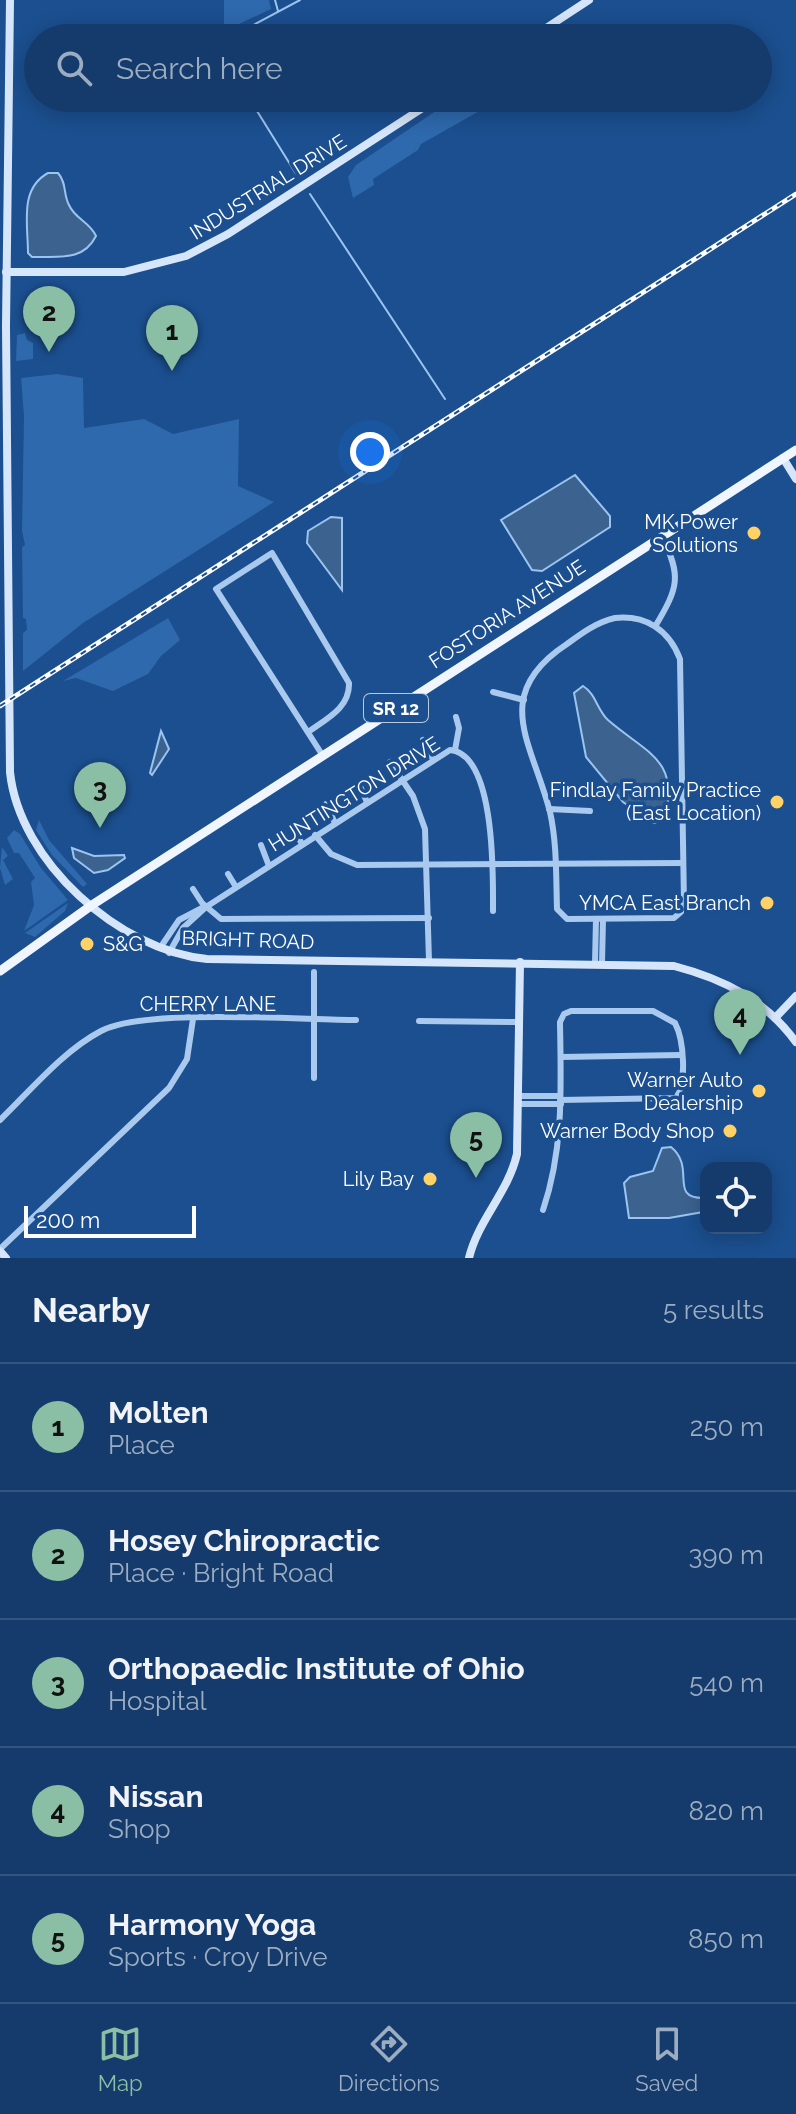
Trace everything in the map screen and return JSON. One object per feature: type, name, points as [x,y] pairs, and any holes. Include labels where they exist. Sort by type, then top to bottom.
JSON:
[{"type":"main road","name":"BRIGHT ROAD","points":[[10,0],[3,272],[4,626],[10,772],[15,802],[49,864],[92,905],[165,951],[207,959],[660,964],[699,973],[735,988],[775,1018],[796,1042]]},
{"type":"main road","points":[[552,24],[589,0]]},
{"type":"main road","name":"INDUSTRIAL DRIVE","points":[[3,272],[124,272],[186,256],[228,234],[416,112]]},
{"type":"main road","name":"FOSTORIA AVENUE","points":[[0,971],[92,905],[796,450]]},
{"type":"main road","points":[[783,458],[796,479]]},
{"type":"main road","points":[[469,1258],[480,1227],[512,1171],[518,1145],[520,962]]},
{"type":"main road","points":[[775,1018],[796,996]]},
{"type":"main road","points":[[0,1250],[6,1258]]},
{"type":"street","points":[[656,625],[673,594],[676,577],[674,561],[661,536]]},
{"type":"street","points":[[308,732],[340,709],[349,698],[349,683],[272,553],[216,589],[323,756]]},
{"type":"street","points":[[624,617],[656,625],[672,644],[681,668],[684,903],[678,916],[567,919],[559,913],[549,809],[523,736],[524,700],[532,679],[547,659],[599,623],[624,617]]},
{"type":"street","points":[[493,692],[524,700]]},
{"type":"street","points":[[455,750],[459,728],[456,717]]},
{"type":"street","points":[[423,740],[433,759]]},
{"type":"street","name":"HUNTINGTON DRIVE","points":[[165,951],[183,928],[206,907],[433,759],[455,750],[467,759],[484,797],[494,865],[493,911]]},
{"type":"street","points":[[390,762],[420,812],[428,865],[429,961]]},
{"type":"street","points":[[359,784],[367,802]]},
{"type":"street","points":[[326,804],[335,823]]},
{"type":"street","points":[[549,809],[590,811]]},
{"type":"street","points":[[293,828],[302,844]]},
{"type":"street","points":[[315,835],[331,854],[353,865],[683,863]]},
{"type":"street","points":[[261,845],[269,866]]},
{"type":"street","points":[[228,874],[236,887]]},
{"type":"street","points":[[193,889],[217,918],[229,920],[429,918]]},
{"type":"street","points":[[598,963],[599,919]]},
{"type":"street","points":[[314,972],[314,1078]]},
{"type":"street","points":[[518,1100],[560,1100],[676,1098],[681,1087],[677,1027],[662,1013],[571,1011],[561,1017],[561,1057],[560,1100],[558,1161],[543,1210]]},
{"type":"street","points":[[0,1250],[169,1088],[187,1059],[193,1019]]},
{"type":"street","name":"CHERRY LANE","points":[[0,1120],[77,1047],[98,1032],[139,1020],[356,1020]]},
{"type":"street","points":[[419,1021],[519,1022]]},
{"type":"street","points":[[561,1057],[681,1055]]},
{"type":"shaded area","points":[[224,0],[269,0],[271,9],[239,24],[224,24]]},
{"type":"shaded area","points":[[434,112],[478,112],[421,144],[418,150],[373,179],[374,185],[353,198],[348,177],[356,165]]},
{"type":"shaded area","points":[[48,173],[58,173],[72,210],[96,236],[77,254],[32,257],[28,253],[29,198],[39,180]]},
{"type":"shaded area","points":[[25,333],[27,340],[33,343],[33,359],[16,361],[17,335]]},
{"type":"shaded area","points":[[57,374],[83,378],[84,428],[144,419],[173,434],[239,419],[238,486],[274,502],[83,623],[23,671],[23,633],[27,630],[26,619],[23,618],[24,416],[21,378]]},
{"type":"shaded area","points":[[575,475],[610,516],[610,527],[542,571],[532,570],[501,520]]},
{"type":"shaded area","points":[[331,517],[342,518],[342,590],[307,543],[308,531]]},
{"type":"shaded area","points":[[168,618],[180,640],[161,656],[148,674],[113,691],[76,678],[63,681]]},
{"type":"shaded area","points":[[583,686],[608,720],[647,750],[664,770],[668,782],[665,818],[654,823],[623,802],[586,757],[574,693]]},
{"type":"shaded area","points":[[161,731],[169,749],[152,775],[150,773]]},
{"type":"shaded area","points":[[39,820],[49,840],[87,884],[83,887],[52,855],[36,830]]},
{"type":"shaded area","points":[[14,830],[68,900],[24,931],[34,905],[31,882],[35,878],[19,853],[14,853],[7,838]]},
{"type":"shaded area","points":[[2,847],[8,856],[3,860],[13,879],[5,885],[0,868]]},
{"type":"shaded area","points":[[72,848],[94,856],[124,855],[125,858],[108,870],[94,873],[74,858]]},
{"type":"shaded area","points":[[68,903],[65,911],[35,937],[25,933]]},
{"type":"shaded area","points":[[671,1147],[678,1155],[684,1188],[687,1193],[700,1198],[700,1213],[669,1218],[629,1218],[624,1183],[630,1177],[653,1171],[662,1148]]},
{"type":"waterway","points":[[275,0],[278,11]]},
{"type":"waterway","points":[[255,24],[300,0]]},
{"type":"waterway","points":[[258,112],[298,177]]},
{"type":"waterway","points":[[310,194],[445,399]]},
{"type":"railway","points":[[0,706],[796,194]]},
{"type":"place","name":"Hosey Chiropractic","points":[[49,352]]},
{"type":"place","name":"Molten","points":[[172,371]]},
{"type":"place","name":"MK Power Solutions","points":[[754,533]]},
{"type":"place","name":"Findlay Family Practice (East Location)","points":[[777,802]]},
{"type":"place","name":"Orthopaedic Institute of Ohio","points":[[100,828]]},
{"type":"place","name":"YMCA East Branch","points":[[767,903]]},
{"type":"place","name":"S&G","points":[[87,944]]},
{"type":"place","name":"Nissan","points":[[740,1055]]},
{"type":"place","name":"Warner Auto Dealership","points":[[759,1091]]},
{"type":"place","name":"Warner Body Shop","points":[[730,1131]]},
{"type":"place","name":"Harmony Yoga","points":[[476,1178]]},
{"type":"place","name":"Lily Bay","points":[[430,1179]]}]
